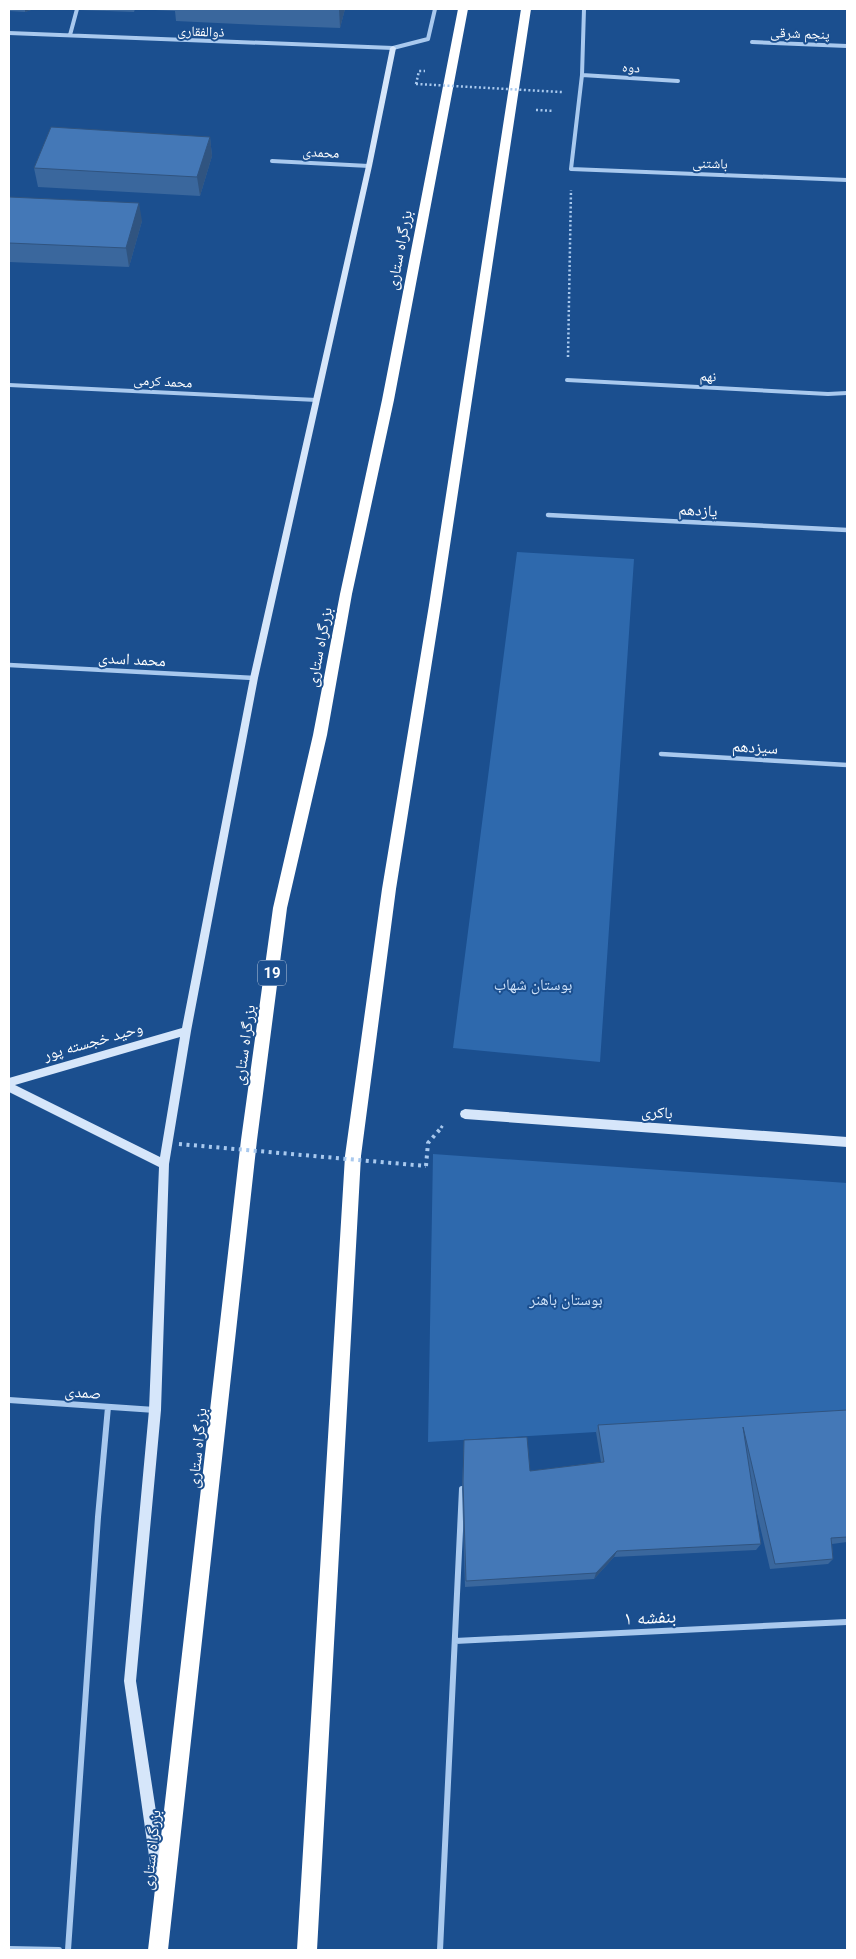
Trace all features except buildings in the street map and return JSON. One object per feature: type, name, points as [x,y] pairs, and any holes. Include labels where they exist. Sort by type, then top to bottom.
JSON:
[{"type":"highway","name":"بزرگراه ستاری","points":[[158,1950],[249,1140],[280,908],[320,735],[346,594],[388,400],[463,9]]},
{"type":"highway","points":[[307,1950],[353,1156],[389,889],[436,605],[526,9]]},
{"type":"street","points":[[70,35],[77,9]]},
{"type":"street","name":"ذوالفقاری","points":[[9,33],[393,48],[428,39],[435,9]]},
{"type":"street","points":[[571,169],[582,75],[584,9]]},
{"type":"street","name":"پنجم شرقی","points":[[752,42],[847,46]]},
{"type":"street","points":[[163,1904],[130,1681],[155,1410],[164,1164],[186,1031],[254,678],[369,166],[393,48]]},
{"type":"street","name":"دوه","points":[[582,75],[678,80]]},
{"type":"street","name":"محمدی","points":[[272,161],[369,166]]},
{"type":"street","name":"باشتنی","points":[[571,169],[847,180]]},
{"type":"street","name":"نهم","points":[[567,380],[828,394],[847,393]]},
{"type":"street","name":"محمد کرمی","points":[[9,385],[317,400]]},
{"type":"street","name":"یازدهم","points":[[548,515],[847,530]]},
{"type":"street","name":"محمد اسدی","points":[[9,665],[254,678]]},
{"type":"street","name":"سیزدهم","points":[[661,754],[847,765]]},
{"type":"street","name":"وحید خجسته پور","points":[[9,1082],[186,1031]]},
{"type":"street","points":[[9,1087],[164,1164]]},
{"type":"street","name":"باکری","points":[[465,1114],[847,1142]]},
{"type":"street","name":"صمدی","points":[[9,1400],[155,1410]]},
{"type":"street","points":[[68,1950],[98,1517],[108,1407]]},
{"type":"street","points":[[440,1950],[462,1489]]},
{"type":"street","name":"بنفشه ۱","points":[[454,1641],[847,1622]]},
{"type":"street","points":[[9,1949],[59,1950]]},
{"type":"path","points":[[419,71],[416,84],[562,92]]},
{"type":"path","points":[[567,380],[571,169]]},
{"type":"path","points":[[179,1144],[426,1166],[428,1143]]},
{"type":"green space","name":"بوستان شهاب","points":[[517,552],[634,559],[600,1062],[453,1048]]},
{"type":"green space","name":"بوستان باهنر","points":[[433,1154],[847,1183],[847,1417],[428,1442]]}]
